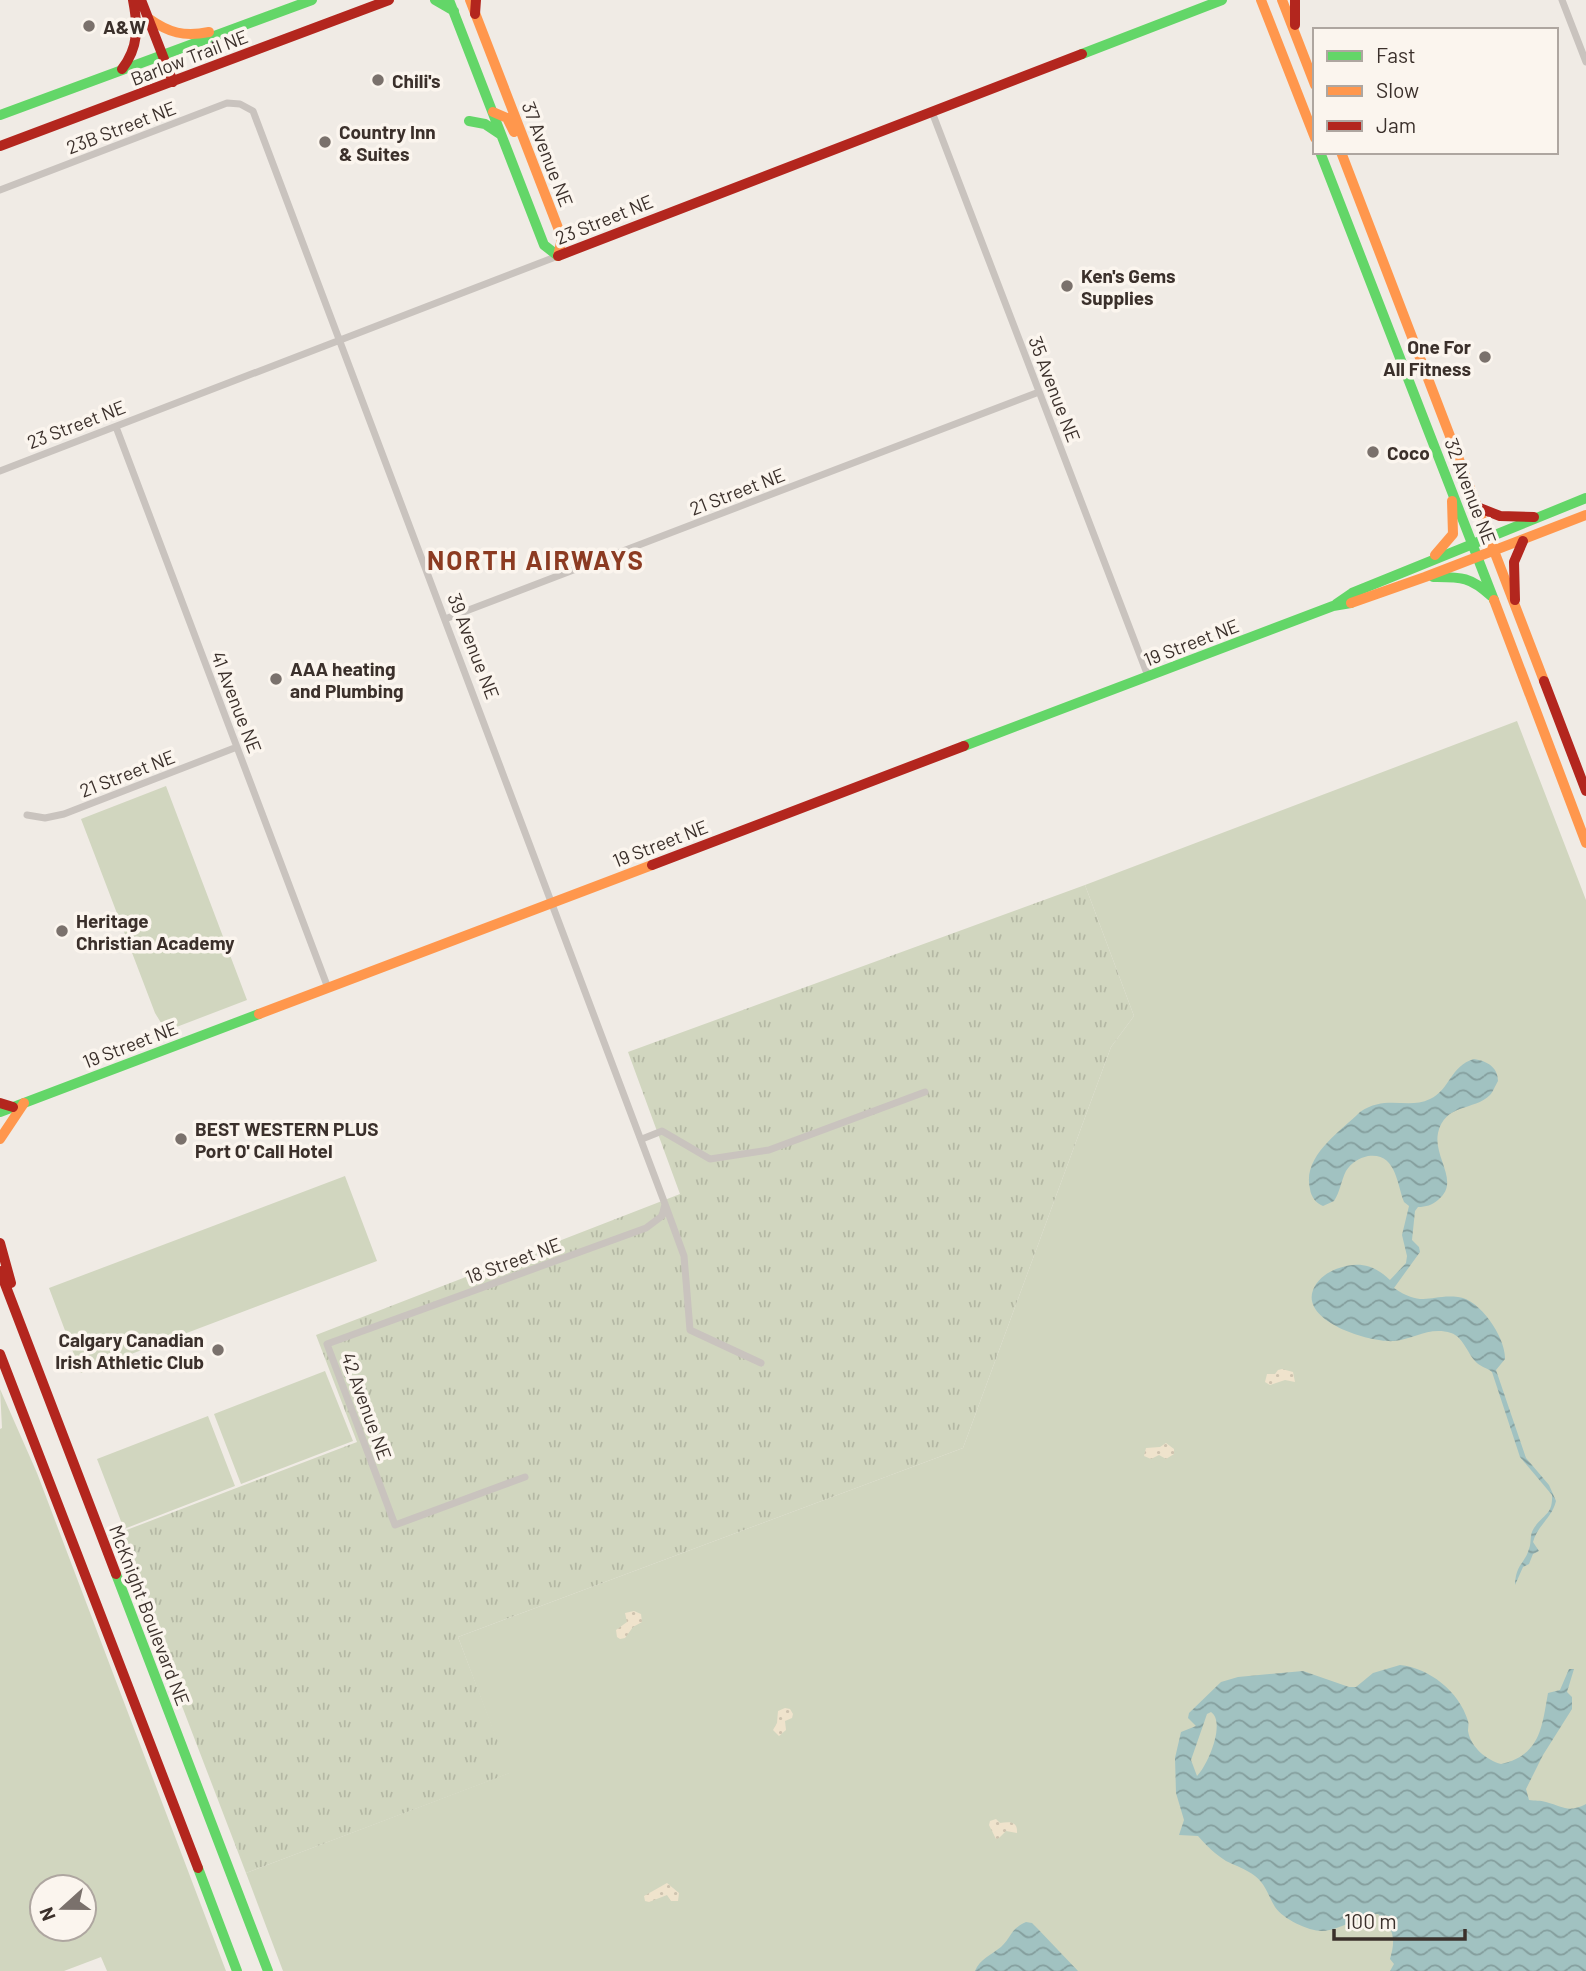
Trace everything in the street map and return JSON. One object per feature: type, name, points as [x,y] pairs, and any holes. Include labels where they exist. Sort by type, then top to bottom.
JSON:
[{"type":"main road","points":[[120,72],[130,60],[138,41],[133,0]]},
{"type":"main road","points":[[141,0],[173,82]]},
{"type":"main road","name":"Barlow Trail NE","points":[[0,115],[312,0]]},
{"type":"main road","points":[[287,39],[370,0]]},
{"type":"main road","name":"Barlow Trail NE","points":[[0,146],[389,0]]},
{"type":"main road","points":[[435,0],[454,11]]},
{"type":"main road","name":"37 Avenue NE","points":[[449,0],[544,245],[558,256],[562,238],[470,0]]},
{"type":"main road","points":[[475,14],[476,0]]},
{"type":"main road","name":"23 Street NE","points":[[558,256],[1222,0]]},
{"type":"main road","points":[[1261,0],[1313,133]]},
{"type":"main road","points":[[1282,0],[1313,80]]},
{"type":"main road","points":[[1294,0],[1296,37]]},
{"type":"main road","points":[[148,18],[162,28],[183,37],[242,26]]},
{"type":"main road","points":[[493,112],[507,118],[535,169]]},
{"type":"main road","points":[[469,121],[485,124],[503,137]]},
{"type":"main road","name":"32 Avenue NE","points":[[1322,154],[1586,843]]},
{"type":"main road","name":"32 Avenue NE","points":[[1342,154],[1586,791]]},
{"type":"main road","points":[[1429,560],[1453,534],[1450,486]]},
{"type":"main road","name":"19 Street NE","points":[[1333,606],[1352,593],[1429,560],[1586,498]]},
{"type":"main road","points":[[1477,507],[1500,516],[1539,517]]},
{"type":"main road","name":"19 Street NE","points":[[0,1112],[1333,606],[1355,602],[1426,577],[1586,515]]},
{"type":"main road","points":[[1515,608],[1513,560],[1516,550],[1525,540]]},
{"type":"main road","points":[[1426,577],[1465,576],[1475,580],[1494,599]]},
{"type":"main road","points":[[0,1103],[13,1107]]},
{"type":"main road","points":[[0,1139],[24,1103]]},
{"type":"main road","points":[[0,1243],[27,1339]]},
{"type":"main road","name":"McKnight Boulevard NE","points":[[0,1270],[268,1971]]},
{"type":"main road","points":[[0,1279],[11,1298]]},
{"type":"main road","points":[[1,1357],[237,1971]]},
{"type":"street","points":[[1562,0],[1586,62]]},
{"type":"street","name":"23B Street NE","points":[[0,190],[227,103],[236,102],[253,111]]},
{"type":"street","name":"39 Avenue NE","points":[[253,111],[665,1204]]},
{"type":"street","name":"35 Avenue NE","points":[[932,113],[1149,676]]},
{"type":"street","name":"23 Street NE","points":[[0,471],[558,256]]},
{"type":"street","name":"21 Street NE","points":[[446,619],[1039,392]]},
{"type":"street","name":"41 Avenue NE","points":[[116,427],[328,988]]},
{"type":"street","name":"21 Street NE","points":[[27,815],[45,818],[64,814],[237,747]]},
{"type":"street","points":[[642,1139],[662,1131],[710,1159],[733,1156],[769,1150],[925,1092]]},
{"type":"street","points":[[665,1204],[684,1256],[690,1330],[761,1363]]},
{"type":"street","name":"18 Street NE","points":[[349,1337],[646,1228],[662,1216],[665,1204]]},
{"type":"street","name":"42 Avenue NE","points":[[349,1337],[327,1344],[395,1525],[525,1477]]},
{"type":"green space","points":[[1517,721],[1586,900],[1586,1971],[283,1971],[246,1873],[509,1773],[458,1637],[963,1448],[1111,1047],[1134,1016],[1085,885]]},
{"type":"green space","points":[[166,786],[247,1000],[166,1031],[155,1013],[81,819]]},
{"type":"green space","points":[[1085,885],[1134,1016],[1111,1047],[963,1448],[458,1637],[510,1773],[246,1873],[116,1534],[357,1442],[316,1335],[680,1194],[628,1052]]},
{"type":"green space","points":[[345,1176],[377,1261],[81,1373],[49,1288]]},
{"type":"green space","points":[[325,1371],[353,1441],[241,1484],[214,1414]]},
{"type":"green space","points":[[0,1389],[37,1473],[226,1971],[107,1971],[101,1957],[64,1971],[0,1971]]},
{"type":"green space","points":[[208,1416],[235,1486],[124,1529],[97,1459]]},
{"type":"sand","points":[[1282,1369],[1293,1372],[1295,1382],[1285,1380],[1270,1385],[1265,1382],[1267,1374],[1275,1374]]},
{"type":"sand","points":[[1166,1443],[1174,1449],[1174,1454],[1166,1459],[1159,1455],[1151,1459],[1144,1456],[1146,1448],[1160,1447]]},
{"type":"sand","points":[[634,1611],[641,1614],[642,1622],[633,1627],[625,1638],[620,1639],[616,1630],[627,1622],[625,1613]]},
{"type":"sand","points":[[790,1709],[793,1714],[792,1718],[785,1721],[786,1730],[779,1736],[773,1730],[778,1711]]},
{"type":"sand","points":[[996,1819],[1000,1823],[1014,1824],[1017,1833],[1006,1831],[996,1839],[989,1825],[990,1821]]},
{"type":"sand","points":[[667,1883],[679,1893],[678,1901],[671,1901],[667,1895],[645,1901],[644,1896]]},
{"type":"water","points":[[1474,1059],[1491,1065],[1498,1081],[1491,1094],[1483,1100],[1453,1112],[1442,1123],[1438,1142],[1447,1185],[1438,1200],[1418,1207],[1415,1211],[1412,1240],[1420,1252],[1394,1288],[1420,1299],[1466,1299],[1483,1312],[1501,1341],[1505,1359],[1496,1370],[1526,1458],[1549,1485],[1556,1501],[1533,1542],[1539,1551],[1533,1554],[1529,1564],[1523,1567],[1515,1585],[1517,1573],[1529,1549],[1532,1531],[1549,1511],[1552,1495],[1520,1457],[1492,1372],[1477,1363],[1462,1341],[1451,1333],[1436,1331],[1401,1340],[1383,1341],[1355,1334],[1327,1321],[1317,1312],[1312,1301],[1313,1290],[1319,1280],[1336,1269],[1358,1265],[1371,1267],[1390,1280],[1406,1263],[1402,1235],[1409,1206],[1404,1202],[1390,1164],[1377,1156],[1368,1156],[1353,1163],[1346,1171],[1334,1201],[1320,1205],[1311,1195],[1309,1177],[1317,1155],[1333,1136],[1360,1112],[1379,1104],[1413,1103],[1430,1099],[1442,1090],[1460,1067]]},
{"type":"water","points":[[1400,1665],[1422,1671],[1442,1683],[1464,1710],[1468,1731],[1476,1748],[1490,1760],[1501,1764],[1514,1760],[1532,1746],[1541,1728],[1548,1693],[1560,1690],[1569,1669],[1574,1669],[1567,1692],[1572,1697],[1572,1709],[1543,1755],[1526,1789],[1529,1800],[1544,1801],[1570,1809],[1586,1804],[1586,1971],[1390,1971],[1394,1964],[1390,1959],[1392,1934],[1378,1914],[1329,1930],[1303,1927],[1275,1907],[1255,1876],[1226,1861],[1198,1836],[1179,1835],[1184,1820],[1176,1793],[1175,1758],[1181,1732],[1196,1726],[1188,1718],[1189,1713],[1221,1682],[1238,1677],[1303,1671],[1356,1687],[1373,1673]],"holes":[[[1211,1712],[1217,1725],[1214,1744],[1197,1776],[1191,1760],[1207,1714]]]},
{"type":"water","points":[[1026,1922],[1032,1923],[1078,1971],[975,1971],[983,1960],[1005,1943],[1017,1927]]},
{"type":"traffic: fast","points":[[0,115],[312,0]]},
{"type":"traffic: fast","points":[[435,0],[454,11]]},
{"type":"traffic: fast","points":[[449,0],[544,245],[558,256]]},
{"type":"traffic: fast","points":[[1082,54],[1222,0]]},
{"type":"traffic: fast","points":[[469,121],[485,124],[500,134]]},
{"type":"traffic: fast","points":[[1321,154],[1494,600]]},
{"type":"traffic: fast","points":[[1336,604],[1352,593],[1586,498]]},
{"type":"traffic: fast","points":[[1433,577],[1471,581],[1491,596]]},
{"type":"traffic: fast","points":[[964,746],[1333,606],[1351,603]]},
{"type":"traffic: fast","points":[[0,1112],[259,1014]]},
{"type":"traffic: fast","points":[[116,1574],[268,1971]]},
{"type":"traffic: fast","points":[[198,1868],[237,1971]]},
{"type":"traffic: slow","points":[[470,0],[562,238],[558,256]]},
{"type":"traffic: slow","points":[[1261,0],[1313,133]]},
{"type":"traffic: slow","points":[[1282,0],[1313,80]]},
{"type":"traffic: slow","points":[[148,18],[177,32],[209,32]]},
{"type":"traffic: slow","points":[[493,112],[507,118],[514,132]]},
{"type":"traffic: slow","points":[[1342,154],[1544,681]]},
{"type":"traffic: slow","points":[[1435,555],[1453,534],[1452,501]]},
{"type":"traffic: slow","points":[[1351,603],[1586,515]]},
{"type":"traffic: slow","points":[[1494,600],[1586,843]]},
{"type":"traffic: slow","points":[[259,1014],[652,865]]},
{"type":"traffic: slow","points":[[0,1139],[24,1103]]},
{"type":"traffic: jam","points":[[122,69],[132,53],[136,36],[133,0]]},
{"type":"traffic: jam","points":[[141,0],[173,82]]},
{"type":"traffic: jam","points":[[0,146],[389,0]]},
{"type":"traffic: jam","points":[[475,14],[476,0]]},
{"type":"traffic: jam","points":[[1295,0],[1295,25]]},
{"type":"traffic: jam","points":[[558,256],[1082,54]]},
{"type":"traffic: jam","points":[[1477,507],[1500,516],[1534,517]]},
{"type":"traffic: jam","points":[[1515,600],[1514,562],[1523,541]]},
{"type":"traffic: jam","points":[[1544,681],[1586,791]]},
{"type":"traffic: jam","points":[[652,865],[964,746]]},
{"type":"traffic: jam","points":[[0,1103],[13,1107]]},
{"type":"traffic: jam","points":[[0,1243],[11,1283]]},
{"type":"traffic: jam","points":[[0,1271],[116,1574]]},
{"type":"traffic: jam","points":[[0,1354],[198,1868]]},
{"type":"place","name":"A&W","points":[[89,26]]},
{"type":"place","name":"Chili's","points":[[378,80]]},
{"type":"place","name":"Country Inn & Suites","points":[[325,142]]},
{"type":"place","name":"Ken's Gems Supplies","points":[[1067,286]]},
{"type":"place","name":"One For All Fitness","points":[[1485,357]]},
{"type":"place","name":"Coco","points":[[1373,452]]},
{"type":"place","name":"AAA heating and Plumbing","points":[[276,679]]},
{"type":"place","name":"Heritage Christian Academy","points":[[62,931]]},
{"type":"place","name":"BEST WESTERN PLUS Port O' Call Hotel","points":[[181,1139]]},
{"type":"place","name":"Calgary Canadian Irish Athletic Club","points":[[218,1350]]},
{"type":"district","name":"NORTH AIRWAYS","points":[[536,559]]}]
